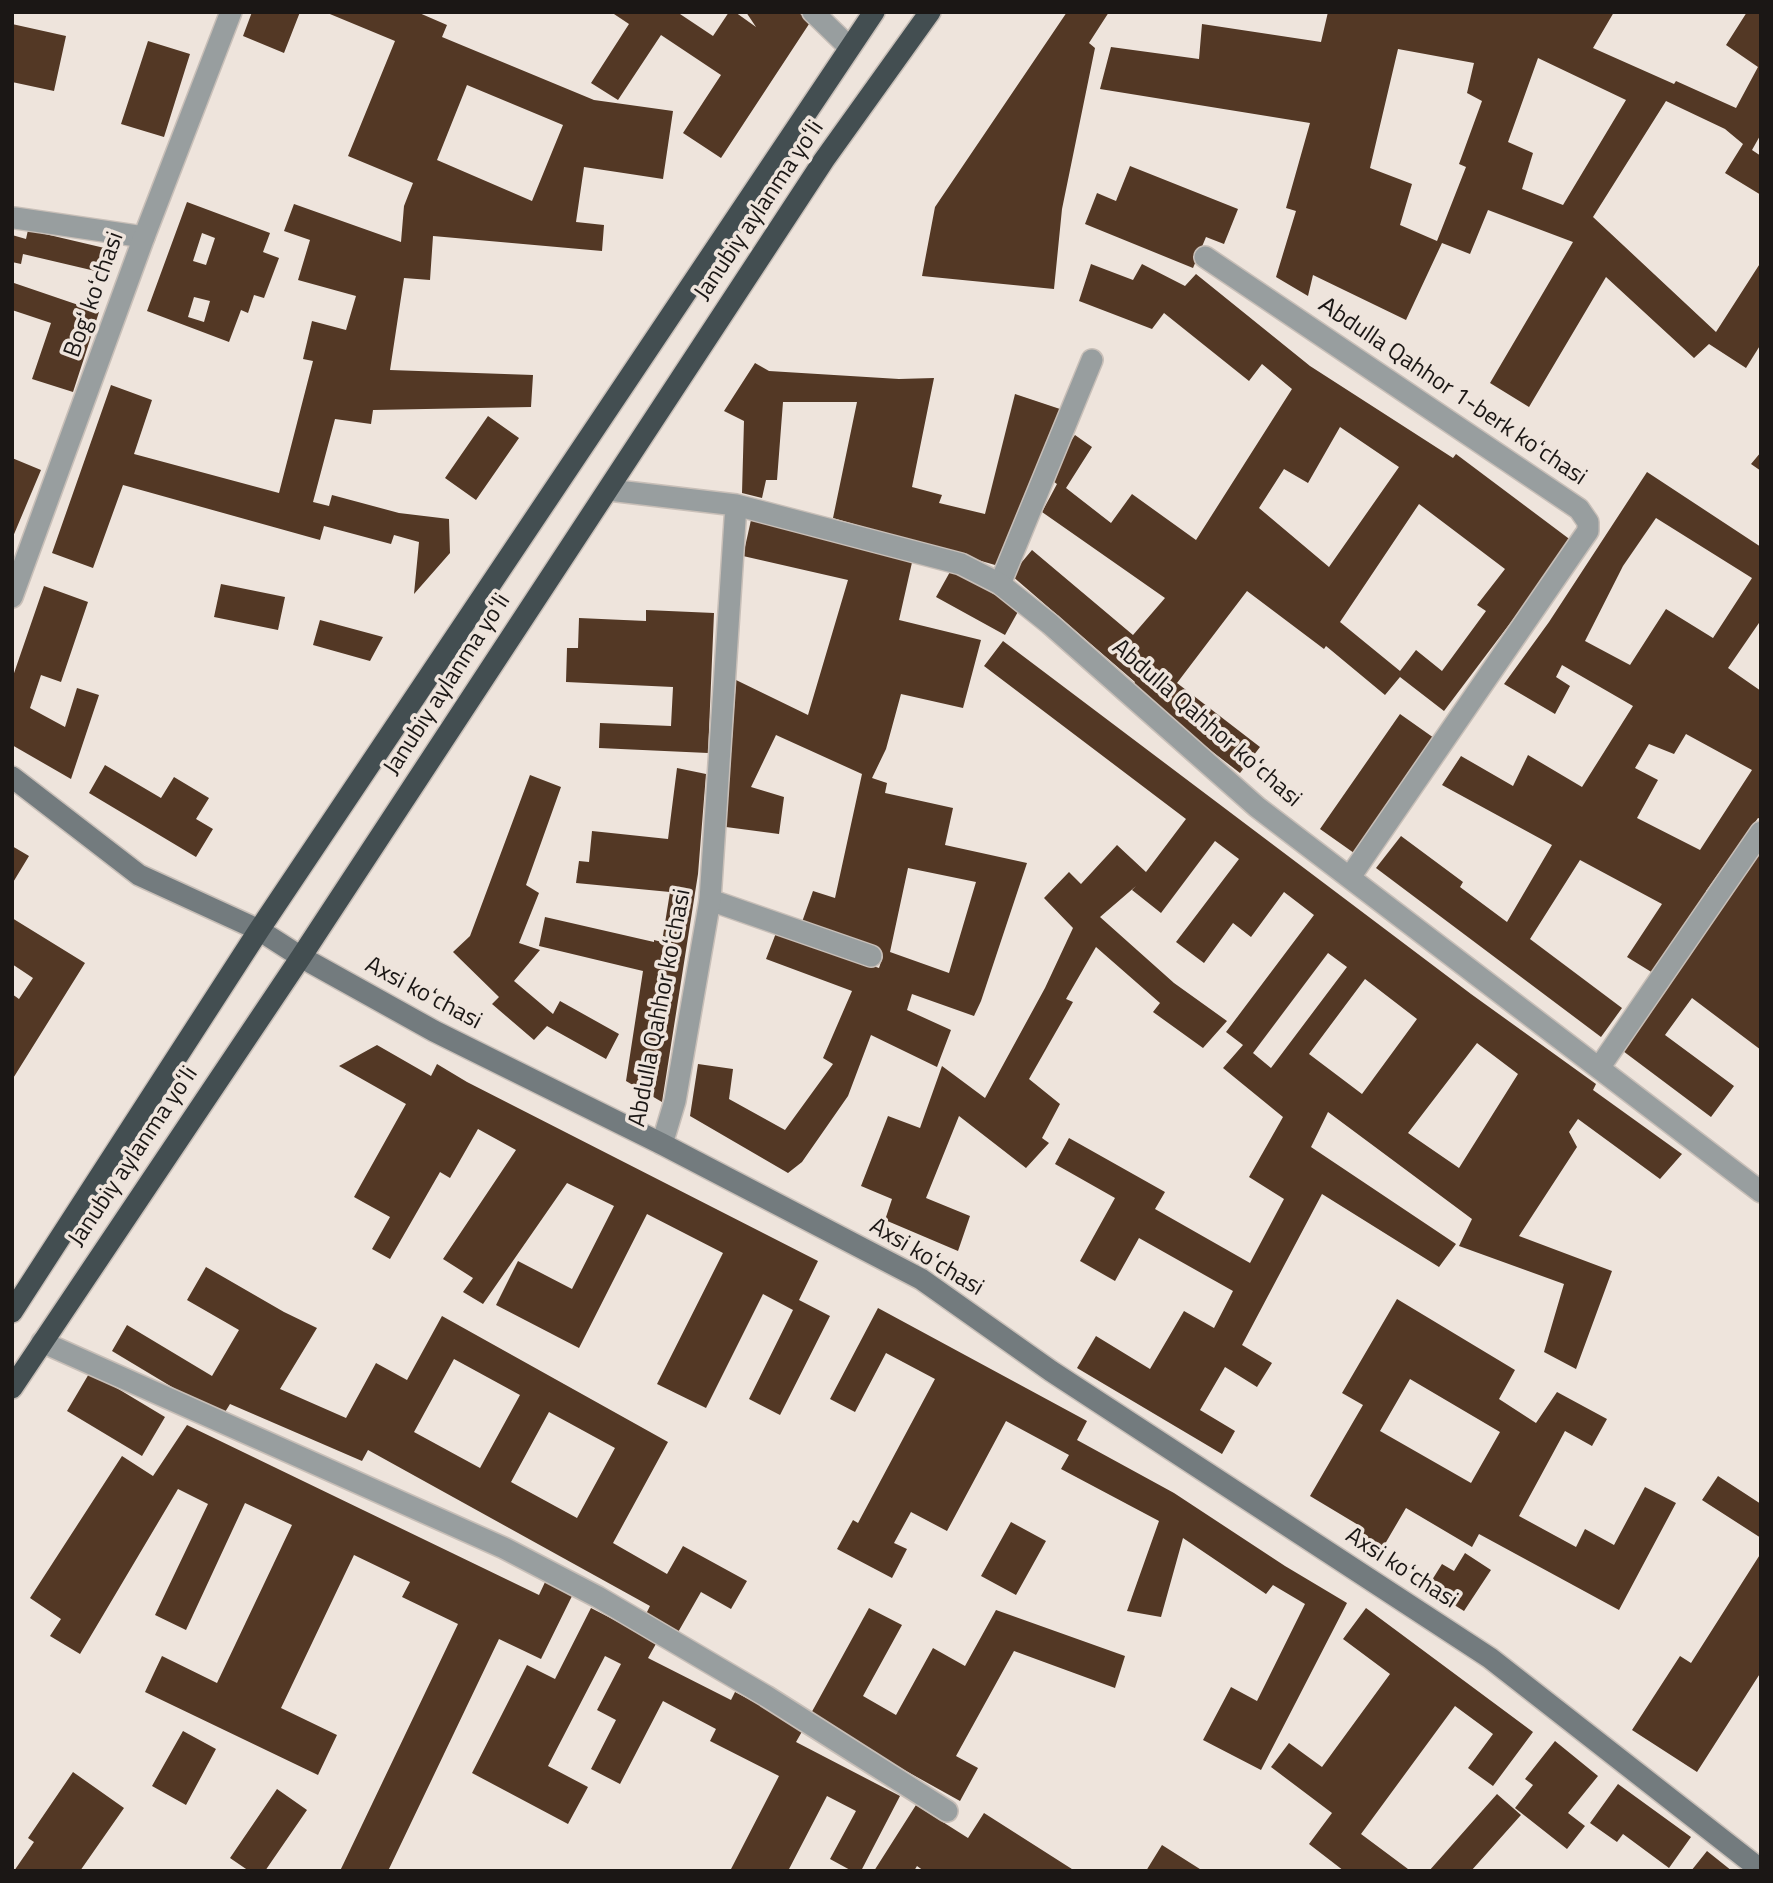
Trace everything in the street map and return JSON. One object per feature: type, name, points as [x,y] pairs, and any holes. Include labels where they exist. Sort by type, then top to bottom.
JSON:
[{"type":"highway","name":"Janubiy aylanma yoʻli","points":[[12,1312],[258,930],[874,12]]},
{"type":"highway","name":"Janubiy aylanma yoʻli","points":[[12,1388],[301,957],[824,160],[930,12]]},
{"type":"street","name":"Bogʻ koʻchasi","points":[[12,597],[144,237],[231,12]]},
{"type":"street","points":[[813,12],[849,47]]},
{"type":"street","points":[[15,218],[144,237]]},
{"type":"street","name":"Аbdulla Qahhor 1-berk koʻchasi","points":[[1205,257],[1579,509],[1588,522],[1588,531],[1350,877]]},
{"type":"street","points":[[1000,584],[1092,360]]},
{"type":"street","name":"Abdulla Qahhor koʻchasi","points":[[608,490],[737,505],[961,564],[1000,584],[1050,624],[1257,807],[1761,1192]]},
{"type":"street","name":"Abdulla Qahhor koʻchasi","points":[[662,1144],[675,1101],[710,900],[737,505]]},
{"type":"street","name":"Axsi koʻchasi","points":[[12,777],[139,875],[258,930],[434,1031],[662,1144],[921,1279],[1051,1371],[1490,1658],[1761,1870]]},
{"type":"street","points":[[1599,1068],[1761,832]]},
{"type":"street","points":[[710,900],[871,956]]},
{"type":"street","points":[[42,1342],[516,1554],[598,1597],[754,1689],[947,1811]]},
{"type":"building","points":[[252,12],[300,12],[284,53],[243,36]]},
{"type":"building","points":[[325,12],[417,12],[447,25],[442,37],[594,100],[673,111],[663,179],[584,167],[576,222],[604,225],[602,251],[433,236],[430,280],[404,278],[390,370],[533,375],[531,407],[373,410],[371,424],[335,419],[313,502],[329,506],[332,495],[399,513],[449,519],[450,553],[414,594],[419,542],[394,535],[391,544],[324,526],[320,540],[123,485],[93,568],[52,553],[111,385],[152,400],[134,454],[279,493],[313,361],[303,359],[312,321],[346,330],[356,296],[298,280],[310,240],[284,231],[294,204],[401,242],[404,206],[413,183],[348,156],[395,41]],"holes":[[[467,85],[563,125],[532,201],[437,160]]]},
{"type":"building","points":[[611,12],[677,12],[713,36],[729,12],[735,12],[756,27],[746,12],[797,12],[811,21],[721,158],[683,133],[721,75],[661,35],[618,100],[591,83],[629,24]]},
{"type":"building","points":[[1067,12],[1109,12],[1089,43],[1095,48],[1062,209],[1054,289],[922,276],[935,207]]},
{"type":"building","points":[[1328,12],[1614,12],[1593,48],[1736,108],[1758,67],[1726,45],[1747,12],[1761,12],[1761,134],[1752,150],[1761,156],[1761,195],[1725,173],[1743,144],[1725,129],[1666,101],[1593,217],[1716,332],[1761,262],[1761,344],[1746,368],[1709,344],[1694,358],[1606,277],[1529,407],[1490,383],[1573,242],[1488,210],[1470,254],[1442,243],[1406,320],[1313,275],[1308,296],[1276,277],[1296,211],[1286,208],[1310,123],[1100,89],[1111,47],[1199,59],[1202,24],[1321,42]],"holes":[[[1398,49],[1474,63],[1467,93],[1482,101],[1459,164],[1466,167],[1437,241],[1400,225],[1412,184],[1370,168]],[[1538,58],[1626,100],[1563,205],[1522,189],[1533,153],[1508,142]]]},
{"type":"building","points":[[12,24],[66,36],[54,91],[12,82]]},
{"type":"building","points":[[148,41],[190,54],[164,137],[121,124]]},
{"type":"building","points":[[1130,166],[1238,209],[1224,244],[1206,237],[1193,268],[1085,224],[1097,193],[1116,201]]},
{"type":"building","points":[[187,202],[270,233],[263,252],[279,258],[264,298],[254,295],[248,313],[241,310],[229,342],[147,311]],"holes":[[[202,233],[215,238],[206,265],[193,261]],[[194,297],[210,301],[204,322],[188,317]]]},
{"type":"building","points":[[28,230],[113,250],[108,274],[23,254],[21,264],[12,262],[12,235],[26,239]]},
{"type":"building","points":[[1091,264],[1133,280],[1142,264],[1185,286],[1196,274],[1310,366],[1453,458],[1456,454],[1572,541],[1444,711],[1400,677],[1385,695],[1326,646],[1324,649],[1247,591],[1177,683],[1260,747],[1240,773],[1131,689],[1135,682],[1011,575],[1032,550],[1133,635],[1165,598],[1042,512],[1057,484],[1047,477],[1075,435],[1092,447],[1066,488],[1111,523],[1132,494],[1196,540],[1292,389],[1262,364],[1249,381],[1164,313],[1152,329],[1079,301]],"holes":[[[1340,427],[1399,467],[1329,567],[1259,508],[1284,469],[1308,483]],[[1419,504],[1505,569],[1477,605],[1486,611],[1442,671],[1416,650],[1400,671],[1340,622]]]},
{"type":"building","points":[[14,283],[99,312],[73,392],[32,379],[51,323],[12,310]]},
{"type":"building","points":[[755,363],[769,371],[899,379],[934,378],[912,487],[942,495],[939,503],[985,514],[1015,394],[1060,409],[1002,567],[833,518],[857,402],[783,402],[777,480],[766,480],[762,498],[742,493],[744,421],[724,411]]},
{"type":"building","points":[[488,416],[519,438],[476,500],[445,478]]},
{"type":"building","points":[[1761,452],[1761,471],[1751,464]]},
{"type":"building","points":[[12,458],[41,470],[12,539]]},
{"type":"building","points":[[1647,472],[1761,547],[1761,620],[1728,668],[1761,691],[1761,819],[1758,818],[1706,891],[1710,893],[1653,973],[1627,957],[1662,904],[1580,860],[1530,939],[1622,1008],[1601,1037],[1376,868],[1401,836],[1463,882],[1460,887],[1507,922],[1552,845],[1442,785],[1461,756],[1513,786],[1528,755],[1582,787],[1633,706],[1562,665],[1556,677],[1570,686],[1555,714],[1504,684],[1549,622]],"holes":[[[1656,518],[1752,578],[1713,638],[1666,609],[1630,665],[1585,641],[1623,566]],[[1686,734],[1752,770],[1700,850],[1637,818],[1658,780],[1635,768],[1649,744],[1674,754]]]},
{"type":"building","points":[[751,520],[913,558],[899,620],[981,640],[963,708],[901,694],[886,749],[872,778],[887,783],[885,793],[953,808],[945,845],[1027,863],[974,1016],[912,994],[907,1010],[951,1030],[937,1067],[871,1035],[848,1096],[802,1162],[788,1173],[690,1116],[698,1064],[733,1069],[729,1099],[785,1130],[833,1064],[823,1058],[852,991],[766,959],[776,933],[879,968],[883,956],[802,922],[813,891],[835,898],[862,774],[776,735],[751,787],[784,797],[779,834],[726,827],[736,680],[808,715],[848,580],[743,556]],"holes":[[[908,868],[976,882],[949,973],[890,952]]]},
{"type":"building","points":[[951,570],[1020,608],[1005,635],[936,597]]},
{"type":"building","points":[[221,584],[285,597],[278,630],[214,617]]},
{"type":"building","points":[[44,586],[88,602],[61,682],[41,675],[30,708],[65,727],[77,688],[99,695],[71,779],[12,745],[12,679]]},
{"type":"building","points":[[646,610],[714,613],[708,753],[599,748],[600,723],[671,726],[673,687],[566,682],[567,648],[578,648],[579,618],[646,621]]},
{"type":"building","points":[[320,620],[383,637],[370,661],[313,645]]},
{"type":"building","points":[[1003,641],[1471,994],[1596,1084],[1593,1090],[1682,1154],[1660,1179],[1578,1119],[1569,1132],[1577,1147],[1519,1236],[1612,1271],[1576,1369],[1544,1352],[1564,1284],[1459,1246],[1472,1219],[1328,1112],[1311,1147],[1456,1244],[1439,1267],[1322,1194],[1242,1345],[1272,1363],[1257,1387],[1225,1367],[1200,1410],[1235,1431],[1222,1454],[1077,1368],[1096,1336],[1150,1369],[1184,1311],[1214,1328],[1233,1291],[1139,1238],[1115,1281],[1080,1261],[1115,1198],[1055,1164],[1069,1138],[1165,1192],[1155,1209],[1250,1263],[1284,1199],[1249,1177],[1283,1117],[1223,1068],[1243,1045],[1226,1032],[1314,915],[1284,892],[1251,937],[1233,923],[1204,963],[1176,942],[1239,859],[1215,841],[1161,913],[1132,890],[1136,886],[1100,917],[1174,983],[1227,1021],[1203,1048],[1153,1012],[1160,1003],[1096,947],[1066,999],[1073,1002],[1029,1079],[1060,1104],[1042,1138],[1049,1143],[1026,1168],[959,1116],[926,1198],[970,1216],[958,1251],[885,1220],[892,1199],[861,1186],[888,1116],[920,1128],[942,1066],[985,1098],[1045,988],[1073,928],[1044,898],[1069,872],[1081,884],[1117,845],[1146,872],[1186,819],[984,666]],"holes":[[[1328,953],[1347,967],[1271,1068],[1253,1053]],[[1365,979],[1417,1019],[1362,1094],[1309,1054]],[[1477,1043],[1518,1074],[1459,1168],[1408,1133]]]},
{"type":"building","points":[[1400,714],[1434,738],[1354,853],[1320,829]]},
{"type":"building","points":[[105,765],[161,798],[174,777],[209,798],[196,819],[213,829],[196,857],[89,793]]},
{"type":"building","points":[[677,768],[706,774],[698,874],[662,1102],[626,1081],[643,971],[539,946],[545,917],[662,942],[670,892],[576,883],[579,861],[589,862],[592,831],[668,839]]},
{"type":"building","points":[[530,775],[561,787],[526,885],[539,893],[519,943],[540,950],[514,981],[553,1014],[560,1001],[619,1034],[606,1059],[547,1026],[534,1040],[492,1004],[499,997],[453,952],[470,936]]},
{"type":"building","points":[[12,846],[29,856],[12,884]]},
{"type":"building","points":[[1761,850],[1761,1050],[1692,998],[1665,1035],[1734,1086],[1711,1117],[1619,1048]]},
{"type":"building","points":[[12,918],[85,963],[12,1080],[12,994],[19,999],[33,978],[12,964]]},
{"type":"building","points":[[377,1045],[431,1076],[437,1064],[467,1082],[818,1261],[799,1300],[830,1316],[780,1415],[749,1399],[793,1310],[763,1294],[706,1408],[657,1384],[723,1253],[647,1214],[579,1348],[496,1305],[518,1261],[572,1289],[614,1206],[567,1183],[483,1304],[463,1292],[473,1278],[443,1259],[516,1150],[478,1129],[450,1178],[440,1172],[390,1259],[372,1249],[390,1217],[354,1197],[406,1104],[339,1066]]},
{"type":"building","points":[[206,1267],[317,1328],[280,1389],[346,1418],[376,1363],[407,1380],[442,1316],[668,1442],[613,1543],[667,1574],[683,1546],[747,1581],[731,1609],[701,1592],[677,1634],[645,1616],[650,1606],[368,1450],[362,1461],[230,1404],[222,1417],[112,1351],[127,1325],[212,1376],[239,1330],[187,1300]],"holes":[[[454,1359],[520,1395],[480,1468],[414,1432]],[[549,1412],[615,1448],[577,1518],[511,1482]]]},
{"type":"building","points":[[1397,1299],[1515,1370],[1499,1399],[1536,1423],[1557,1392],[1607,1419],[1592,1446],[1565,1431],[1519,1516],[1576,1547],[1585,1529],[1614,1545],[1645,1487],[1676,1503],[1619,1610],[1479,1534],[1472,1547],[1406,1508],[1382,1549],[1355,1534],[1360,1526],[1310,1496],[1363,1405],[1342,1393]],"holes":[[[1410,1379],[1500,1432],[1471,1483],[1380,1431]]]},
{"type":"building","points":[[878,1308],[1087,1421],[1077,1440],[1174,1493],[1347,1603],[1261,1770],[1203,1740],[1231,1687],[1257,1701],[1305,1604],[1273,1585],[1266,1594],[1183,1538],[1161,1617],[1127,1611],[1159,1521],[1061,1469],[1069,1455],[1006,1421],[947,1531],[911,1512],[894,1543],[907,1549],[892,1578],[837,1549],[853,1520],[858,1523],[935,1379],[886,1353],[855,1412],[830,1399]]},
{"type":"building","points":[[90,1372],[165,1417],[142,1456],[67,1411]]},
{"type":"building","points":[[187,1425],[539,1595],[546,1580],[573,1594],[541,1659],[499,1639],[388,1871],[340,1871],[458,1624],[402,1597],[410,1582],[354,1555],[281,1708],[337,1735],[318,1775],[145,1692],[162,1656],[217,1683],[292,1525],[245,1503],[186,1630],[155,1615],[208,1504],[178,1489],[80,1654],[50,1636],[61,1619],[30,1598],[122,1456],[153,1476]]},
{"type":"building","points":[[1718,1476],[1761,1504],[1761,1538],[1702,1500]]},
{"type":"building","points":[[1011,1522],[1046,1541],[1016,1595],[981,1576]]},
{"type":"building","points":[[1465,1553],[1491,1570],[1464,1611],[1427,1588],[1442,1564],[1454,1571]]},
{"type":"building","points":[[1761,1553],[1761,1672],[1697,1772],[1632,1730],[1680,1656],[1691,1663]]},
{"type":"building","points":[[591,1608],[657,1642],[648,1658],[731,1700],[735,1692],[804,1728],[796,1742],[900,1796],[861,1871],[852,1871],[830,1859],[856,1811],[827,1796],[788,1871],[730,1871],[779,1776],[710,1741],[716,1729],[663,1701],[620,1784],[591,1769],[616,1720],[597,1710],[621,1664],[605,1656],[548,1766],[588,1787],[568,1824],[472,1773],[527,1665],[555,1679]]},
{"type":"building","points":[[869,1608],[902,1625],[863,1696],[896,1715],[933,1648],[965,1666],[996,1610],[1125,1656],[1115,1688],[1014,1651],[956,1756],[978,1768],[960,1801],[809,1717]]},
{"type":"building","points":[[1366,1608],[1533,1732],[1493,1786],[1468,1768],[1493,1734],[1455,1706],[1361,1834],[1408,1869],[1406,1871],[1344,1871],[1309,1844],[1332,1813],[1271,1767],[1289,1743],[1322,1767],[1390,1674],[1343,1639]]},
{"type":"building","points":[[183,1731],[216,1749],[186,1805],[152,1786]]},
{"type":"building","points":[[1555,1741],[1598,1776],[1568,1813],[1585,1826],[1567,1849],[1515,1808],[1533,1785],[1525,1779]]},
{"type":"building","points":[[73,1772],[124,1808],[80,1871],[14,1871],[34,1842],[28,1838]]},
{"type":"building","points":[[1618,1784],[1691,1837],[1669,1868],[1623,1834],[1617,1842],[1590,1823]]},
{"type":"building","points":[[277,1789],[307,1810],[265,1871],[249,1871],[230,1858]]},
{"type":"building","points":[[1497,1794],[1521,1815],[1471,1871],[1429,1871]]},
{"type":"building","points":[[916,1805],[968,1838],[984,1813],[1075,1871],[924,1871],[917,1866],[914,1871],[874,1871]]},
{"type":"building","points":[[1162,1845],[1203,1871],[1146,1871]]},
{"type":"building","points":[[1707,1851],[1732,1871],[1691,1871]]}]
